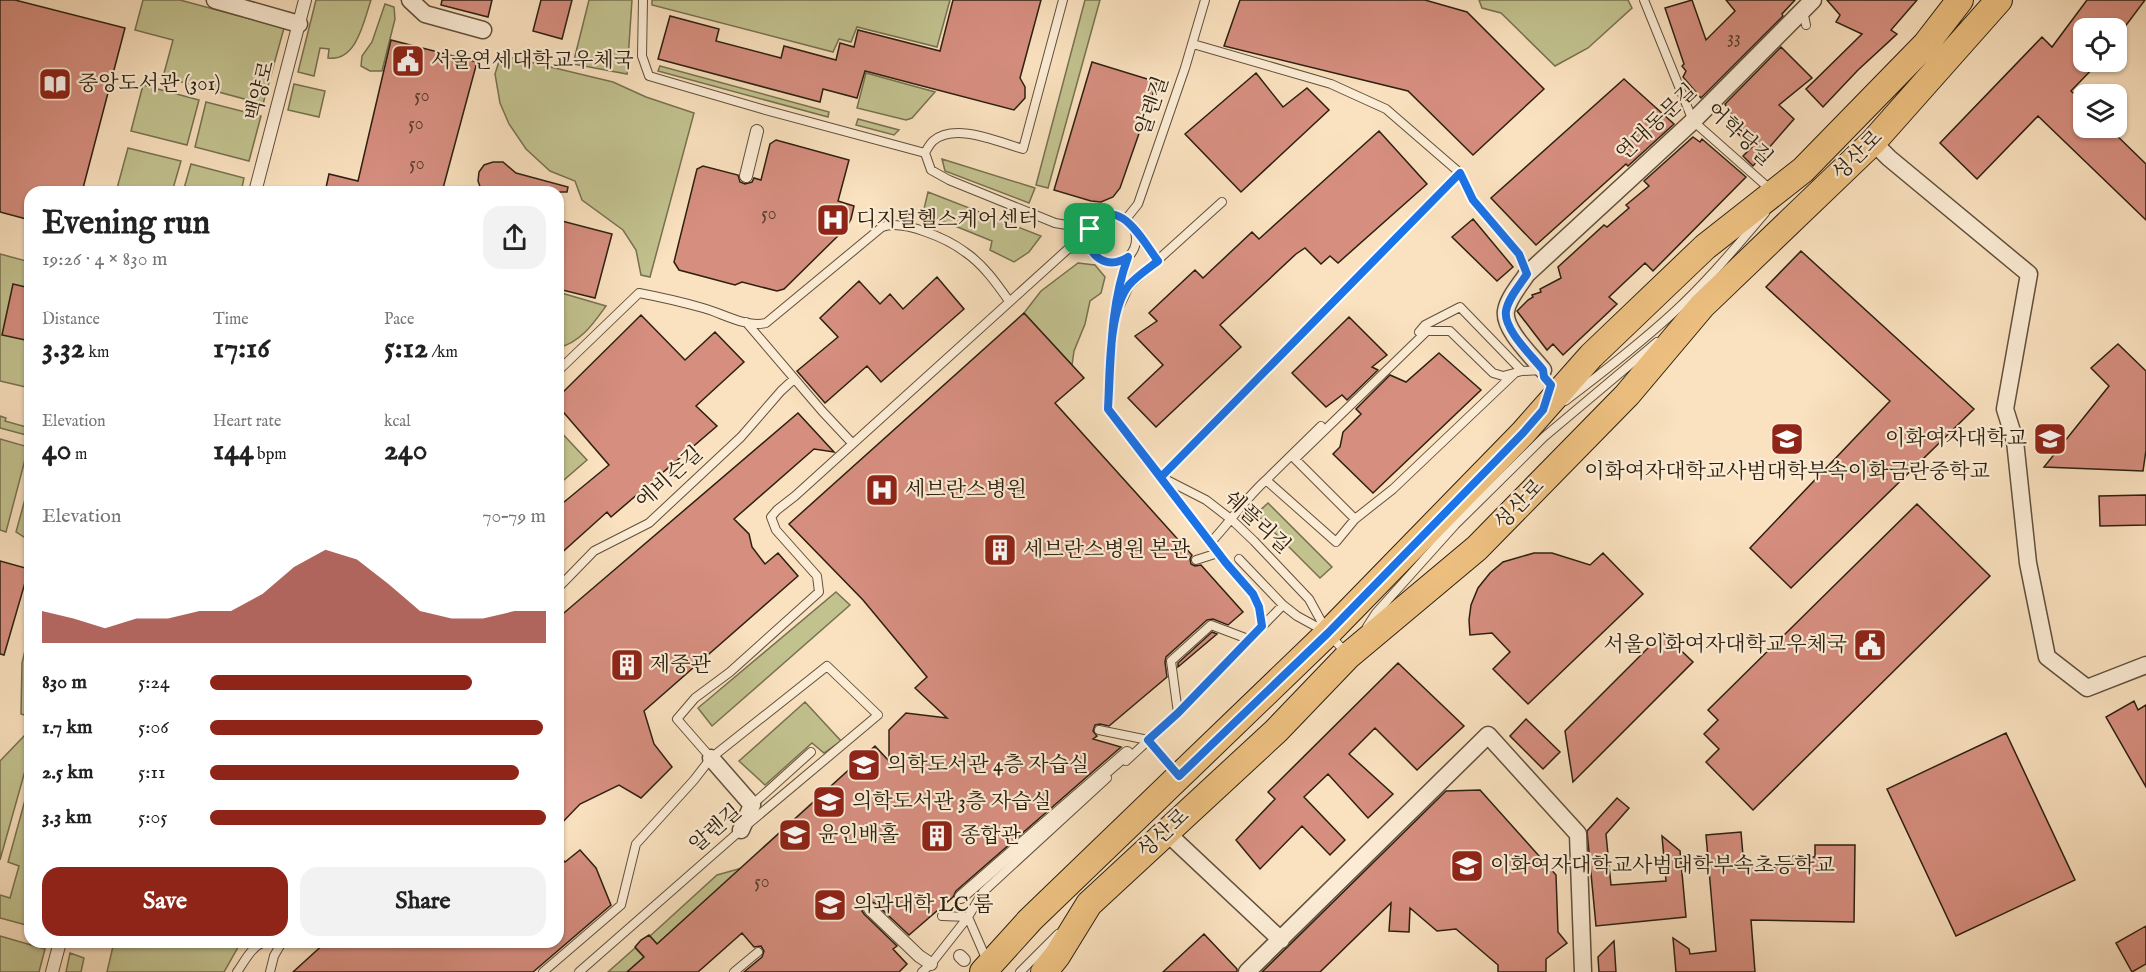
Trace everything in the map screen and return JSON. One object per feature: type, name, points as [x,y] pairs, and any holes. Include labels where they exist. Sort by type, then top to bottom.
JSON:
[{"type":"main road","points":[[1874,96],[1942,0]]},
{"type":"main road","points":[[1874,96],[1926,44],[1960,0]]},
{"type":"main road","name":"성산로","points":[[1051,967],[1089,904],[1276,731],[1348,656],[1477,548],[1627,395],[1702,306],[1873,142],[1987,10],[1999,0]]},
{"type":"main road","name":"성산로","points":[[974,964],[1030,920],[1328,633],[1523,433],[1591,356],[1705,247],[1803,170],[1874,96]]},
{"type":"street","points":[[215,0],[270,7],[299,24]]},
{"type":"street","name":"백양로","points":[[257,186],[305,0]]},
{"type":"street","points":[[410,0],[426,14],[483,30]]},
{"type":"street","name":"연대동문길","points":[[1543,370],[1508,326],[1506,313],[1510,301],[1527,274],[1807,12]]},
{"type":"street","points":[[746,176],[757,131]]},
{"type":"street","points":[[1873,142],[1889,158],[2029,274],[2004,409],[2015,441],[2028,563],[2047,657],[2087,688],[2146,664]]},
{"type":"street","points":[[1247,972],[1488,735],[1578,834],[1583,972]]},
{"type":"street","points":[[961,897],[1127,753]]},
{"type":"street","points":[[711,758],[752,805],[741,830]]},
{"type":"street","points":[[1166,832],[1281,940]]},
{"type":"street","points":[[870,909],[919,956],[926,968]]},
{"type":"street","points":[[52,972],[58,948]]},
{"type":"lane","points":[[643,0],[642,56],[649,76],[925,153]]},
{"type":"lane","points":[[1063,0],[1023,149],[961,132],[932,141],[925,153],[931,170],[949,180],[1055,223],[1090,229]]},
{"type":"lane","name":"알렌길","points":[[1126,219],[1138,204],[1205,0]]},
{"type":"lane","name":"어학당길","points":[[1644,0],[1693,121],[1773,192]]},
{"type":"lane","points":[[1192,44],[1331,84],[1386,109],[1460,173],[1473,200],[1519,254],[1527,274]]},
{"type":"lane","points":[[1523,433],[1605,371],[1673,313],[1718,268],[1803,170]]},
{"type":"lane","points":[[1262,626],[1259,607],[1253,594],[1218,553],[1161,477],[1460,173]]},
{"type":"lane","points":[[1115,317],[1129,286],[1222,202]]},
{"type":"lane","points":[[1135,231],[1136,245],[1128,257],[1114,263],[1106,262],[1092,254],[1089,246],[1090,229],[1095,222],[1109,215],[1126,219],[1158,261]]},
{"type":"lane","points":[[564,365],[639,293],[760,325],[772,320],[882,227],[888,225],[899,224],[923,231],[966,252],[997,284],[1009,301]]},
{"type":"lane","points":[[543,972],[621,905],[636,844],[711,758],[677,720],[695,698],[730,672],[819,592],[817,576],[776,530],[771,517],[1068,249],[1089,246]]},
{"type":"lane","name":"쉐플리길","points":[[1128,257],[1120,280],[1115,317],[1108,409],[1161,477],[1206,500],[1254,541],[1309,599],[1328,633]]},
{"type":"lane","points":[[1210,542],[1232,520],[1246,498],[1425,326],[1460,307],[1518,372]]},
{"type":"lane","points":[[746,322],[852,443]]},
{"type":"lane","points":[[1355,519],[1295,459],[1427,331],[1450,331],[1493,374],[1503,376],[1543,370],[1544,377],[1551,385],[1543,410]]},
{"type":"lane","points":[[1266,480],[1336,542],[1355,519],[1393,489],[1518,372]]},
{"type":"lane","name":"에비슨길","points":[[564,582],[594,551],[649,523],[741,437],[794,379]]},
{"type":"lane","points":[[1196,560],[1218,553]]},
{"type":"lane","points":[[1239,559],[1283,605],[1297,616],[1328,633],[1348,656]]},
{"type":"lane","points":[[926,968],[968,917],[983,892],[1178,713],[1283,605]]},
{"type":"lane","points":[[1178,713],[1171,661],[1211,625],[1248,639]]},
{"type":"lane","name":"알렌길","points":[[579,972],[741,830],[878,715],[827,666],[711,758]]},
{"type":"lane","points":[[1099,730],[1148,740],[1179,776]]},
{"type":"lane","points":[[752,805],[811,752]]},
{"type":"lane","points":[[1020,972],[1089,904]]},
{"type":"lane","points":[[942,916],[968,917]]},
{"type":"lane","points":[[968,917],[974,964]]},
{"type":"lane","points":[[237,972],[254,948]]},
{"type":"lane","points":[[270,972],[279,948]]},
{"type":"lane","points":[[734,972],[758,952]]},
{"type":"green space","points":[[143,0],[180,0],[284,28],[263,104],[163,77],[173,40],[135,30]]},
{"type":"green space","points":[[316,0],[371,0],[353,47],[338,57],[328,58],[329,49],[320,48],[314,76],[298,72]]},
{"type":"green space","points":[[589,0],[632,0],[627,74],[573,64]]},
{"type":"green space","points":[[652,0],[950,0],[937,47],[857,27],[851,42],[839,39],[833,52],[652,5]]},
{"type":"green space","points":[[1085,0],[1100,0],[1048,188],[1036,185]]},
{"type":"green space","points":[[1479,0],[1628,0],[1632,8],[1588,48],[1555,66],[1501,13],[1482,8]]},
{"type":"green space","points":[[385,4],[394,7],[395,19],[382,71],[370,71],[361,66],[362,56],[372,42]]},
{"type":"green space","points":[[501,55],[613,82],[646,97],[694,113],[650,277],[641,275],[636,250],[623,230],[582,200],[575,181],[550,171],[526,149],[509,124],[500,103],[495,74]]},
{"type":"green space","points":[[660,66],[829,112],[828,117],[658,71]]},
{"type":"green space","points":[[866,73],[935,92],[912,118],[906,120],[857,108]]},
{"type":"green space","points":[[294,84],[325,91],[319,117],[288,110]]},
{"type":"green space","points":[[143,85],[199,100],[187,145],[131,131]]},
{"type":"green space","points":[[206,102],[261,116],[249,161],[195,147]]},
{"type":"green space","points":[[858,119],[899,130],[894,135],[856,125]]},
{"type":"green space","points":[[128,148],[181,161],[174,186],[118,186]]},
{"type":"green space","points":[[942,159],[1035,188],[1029,203],[945,171]]},
{"type":"green space","points":[[191,164],[244,178],[242,186],[185,186]]},
{"type":"green space","points":[[928,192],[1041,236],[1029,252],[1014,262],[990,250],[992,241],[923,213]]},
{"type":"green space","points":[[0,254],[24,260],[24,387],[0,381]]},
{"type":"green space","points":[[1078,263],[1095,265],[1105,277],[1101,293],[1090,301],[1085,324],[1074,351],[1072,365],[1024,313],[1041,291]]},
{"type":"green space","points":[[564,294],[606,306],[580,337],[564,346]]},
{"type":"green space","points":[[0,416],[6,418],[5,421],[24,426],[24,434],[0,428]]},
{"type":"green space","points":[[564,435],[587,460],[564,480]]},
{"type":"green space","points":[[0,439],[24,446],[24,463],[6,532],[0,530]]},
{"type":"green space","points":[[24,503],[24,537],[16,532]]},
{"type":"green space","points":[[1268,503],[1332,567],[1320,578],[1256,514]]},
{"type":"green space","points":[[836,592],[850,605],[712,726],[698,708]]},
{"type":"green space","points":[[24,655],[24,715],[21,714]]},
{"type":"green space","points":[[805,702],[841,741],[824,753],[812,743],[765,785],[739,761]]},
{"type":"green space","points":[[24,736],[24,774],[0,860],[0,761]]},
{"type":"green space","points":[[24,804],[24,924],[0,918],[0,895],[10,898],[19,866],[8,862]]},
{"type":"green space","points":[[742,868],[657,944],[650,936],[717,875]]},
{"type":"green space","points":[[0,936],[24,943],[24,948],[45,949],[39,972],[0,972]]},
{"type":"green space","points":[[113,948],[238,948],[224,972],[107,972]]},
{"type":"green space","points":[[635,948],[644,957],[627,972],[608,972]]},
{"type":"green space","points":[[70,953],[84,958],[81,972],[66,972]]},
{"type":"building","name":"중앙도서관 (301)","points":[[0,0],[15,0],[125,28],[84,186],[24,186],[24,218],[0,212]]},
{"type":"building","points":[[442,0],[492,0],[488,17],[441,5]]},
{"type":"building","points":[[541,0],[572,0],[562,39],[533,31]]},
{"type":"building","points":[[953,0],[1041,0],[1020,78],[1025,87],[1025,98],[1014,110],[865,71],[857,98],[823,89],[820,102],[658,59],[670,16],[719,29],[716,41],[781,58],[784,46],[836,60],[840,43],[854,47],[858,30],[940,51]]},
{"type":"building","points":[[1240,0],[1425,0],[1467,12],[1544,89],[1473,155],[1408,91],[1224,46]]},
{"type":"building","points":[[1692,0],[1706,40],[1735,11],[1726,0],[1795,0],[1782,14],[1783,16],[1701,98],[1683,77],[1686,71],[1682,66],[1684,64],[1665,8]]},
{"type":"building","points":[[1827,0],[1917,0],[1891,30],[1897,34],[1823,107],[1806,89],[1862,34],[1836,22],[1840,15]]},
{"type":"building","points":[[2087,0],[2145,0],[2127,24],[2127,18],[2074,18]]},
{"type":"building","points":[[2073,19],[2073,72],[2089,72],[2078,84],[2073,84],[2071,91],[2073,93],[2073,138],[2119,138],[2146,164],[2146,220],[2038,116],[1977,179],[1940,143],[2042,37],[2052,47]]},
{"type":"building","points":[[391,40],[477,62],[444,186],[326,186],[329,174],[358,181]]},
{"type":"building","points":[[1781,47],[1812,78],[1779,105],[1794,119],[1753,166],[1743,156],[1752,147],[1734,130],[1738,125],[1725,104]]},
{"type":"building","points":[[1092,62],[1157,82],[1120,188],[1113,197],[1101,202],[1054,190]]},
{"type":"building","points":[[1256,73],[1283,107],[1307,88],[1329,110],[1241,192],[1185,134]]},
{"type":"building","points":[[1624,79],[1674,124],[1536,245],[1491,198]]},
{"type":"building","points":[[1379,131],[1427,184],[1338,263],[1330,256],[1321,264],[1305,248],[1296,254],[1220,325],[1241,347],[1156,427],[1128,398],[1163,365],[1135,336],[1157,321],[1149,313],[1195,270],[1203,278],[1252,232],[1259,239]]},
{"type":"building","points":[[1693,137],[1700,142],[1702,139],[1746,177],[1653,271],[1645,263],[1609,297],[1617,304],[1563,355],[1553,344],[1547,350],[1517,311],[1533,297],[1532,295],[1541,292],[1540,289],[1561,278],[1558,267],[1604,225],[1607,227],[1629,208],[1626,205],[1649,186],[1644,181]]},
{"type":"building","points":[[776,140],[849,160],[838,201],[854,206],[846,228],[784,289],[777,291],[742,282],[735,285],[679,270],[674,262],[697,169],[703,166],[738,175],[740,182],[745,184],[752,182],[754,178],[761,180],[770,144]]},
{"type":"building","points":[[503,162],[516,173],[568,187],[567,192],[564,192],[564,186],[480,186],[479,172],[484,165]]},
{"type":"building","points":[[1473,219],[1513,267],[1497,281],[1452,237]]},
{"type":"building","points":[[564,222],[612,234],[595,298],[564,290]]},
{"type":"building","points":[[1801,251],[1974,409],[1791,588],[1750,548],[1890,401],[1766,287]]},
{"type":"building","points":[[937,277],[964,309],[881,382],[867,366],[825,403],[797,371],[838,337],[820,318],[859,281],[880,304],[890,294],[903,309]]},
{"type":"building","points":[[13,284],[24,287],[24,340],[2,335]]},
{"type":"building","name":"세브란스병원 본관","points":[[1024,313],[1084,378],[1055,403],[1192,555],[1191,564],[1201,565],[1243,612],[1228,625],[1213,619],[1207,620],[1166,657],[1167,677],[1109,726],[1095,725],[1093,731],[1097,736],[1093,739],[1121,747],[909,935],[875,903],[868,901],[864,904],[862,911],[864,914],[897,946],[893,949],[907,964],[899,972],[744,972],[762,957],[764,951],[761,946],[754,947],[742,933],[698,972],[627,972],[644,957],[635,947],[641,940],[649,935],[657,944],[875,746],[889,761],[889,730],[906,713],[947,718],[915,688],[927,677],[863,600],[789,524]]},
{"type":"building","points":[[641,315],[685,360],[715,332],[744,362],[696,406],[717,426],[611,517],[607,512],[564,551],[564,502],[609,465],[564,413],[564,391]]},
{"type":"building","points":[[1349,317],[1387,355],[1372,367],[1378,370],[1347,400],[1342,395],[1326,407],[1292,373]]},
{"type":"building","points":[[2118,344],[2146,371],[2146,450],[2143,471],[2044,467],[2109,386],[2091,368]]},
{"type":"building","points":[[1439,353],[1481,390],[1373,493],[1333,454],[1340,447],[1343,432],[1361,414],[1356,409],[1390,375],[1406,382]]},
{"type":"building","name":"제중관","points":[[798,413],[834,452],[814,449],[734,519],[749,534],[752,547],[765,564],[778,553],[798,576],[644,711],[654,744],[672,767],[641,798],[619,785],[580,804],[564,821],[564,613]]},
{"type":"building","points":[[2146,495],[2146,525],[2100,526],[2099,496]]},
{"type":"building","points":[[1917,504],[1990,576],[1753,810],[1706,762],[1719,749],[1704,734],[1718,720],[1708,710]]},
{"type":"building","points":[[1534,553],[1552,553],[1590,565],[1603,553],[1643,594],[1528,704],[1493,669],[1510,652],[1492,633],[1470,635],[1469,620],[1471,605],[1478,588],[1490,573],[1503,562]]},
{"type":"building","points":[[0,561],[24,568],[24,586],[4,655],[0,654]]},
{"type":"building","points":[[1212,632],[1217,634],[1178,667],[1178,663]]},
{"type":"building","points":[[1663,633],[1693,662],[1573,782],[1565,731]]},
{"type":"building","points":[[1398,663],[1464,726],[1417,770],[1375,728],[1349,754],[1393,794],[1368,818],[1328,774],[1304,797],[1345,840],[1330,855],[1302,826],[1260,869],[1236,840],[1275,799],[1268,792]]},
{"type":"building","points":[[2134,701],[2138,710],[2146,705],[2146,787],[2106,717]]},
{"type":"building","points":[[1526,719],[1560,752],[1543,769],[1510,736]]},
{"type":"building","points":[[2006,733],[2075,880],[1956,936],[1887,789]]},
{"type":"building","name":"이화여자대학교사범대학부속초등학교","points":[[1480,790],[1556,875],[1558,932],[1567,943],[1546,959],[1546,972],[1498,972],[1498,965],[1456,929],[1437,931],[1410,908],[1409,932],[1389,931],[1391,903],[1320,972],[1262,972],[1446,791]]},
{"type":"building","points":[[1617,798],[1629,808],[1606,834],[1611,885],[1666,881],[1662,836],[1680,851],[1686,917],[1596,926],[1587,831]]},
{"type":"building","points":[[1741,832],[1744,867],[1782,867],[1783,856],[1815,857],[1815,845],[1855,845],[1854,922],[1751,920],[1755,972],[1676,972],[1673,938],[1689,949],[1690,954],[1716,951],[1706,835]]},
{"type":"building","points":[[580,850],[596,868],[611,905],[564,945],[564,861]]},
{"type":"building","points":[[2146,926],[2146,964],[2132,972],[2116,943]]},
{"type":"building","points":[[1204,934],[1237,969],[1237,972],[1163,972]]},
{"type":"building","points":[[1614,941],[1616,972],[1599,972],[1598,957]]},
{"type":"building","points":[[319,948],[561,948],[533,972],[293,972]]},
{"type":"place","name":"서울연세대학교우체국","points":[[408,61]]},
{"type":"place","name":"중앙도서관 (301)","points":[[55,84]]},
{"type":"place","name":"디지털헬스케어센터","points":[[833,220]]},
{"type":"place","name":"이화여자대학교사범대학부속이화금란중학교","points":[[1787,439]]},
{"type":"place","name":"이화여자대학교","points":[[2050,439]]},
{"type":"place","name":"세브란스병원","points":[[882,490]]},
{"type":"place","name":"세브란스병원 본관","points":[[1000,550]]},
{"type":"place","name":"서울이화여자대학교우체국","points":[[1870,645]]},
{"type":"place","name":"제중관","points":[[627,665]]},
{"type":"place","name":"의학도서관 4층 자습실","points":[[864,765]]},
{"type":"place","name":"의학도서관 3층 자습실","points":[[829,802]]},
{"type":"place","name":"윤인배홀","points":[[795,835]]},
{"type":"place","name":"종합관","points":[[937,836]]},
{"type":"place","name":"이화여자대학교사범대학부속초등학교","points":[[1467,866]]},
{"type":"place","name":"의과대학 LC 룸","points":[[830,905]]},
{"type":"route","points":[[1090,229],[1089,246],[1092,254],[1098,259],[1114,263],[1121,262],[1128,257],[1120,280],[1115,317],[1108,409],[1226,563],[1253,594],[1259,607],[1262,626],[1178,713],[1148,740],[1179,776],[1328,633],[1523,433],[1543,410],[1551,385],[1544,377],[1543,370],[1508,326],[1506,313],[1510,301],[1527,274],[1519,254],[1473,200],[1460,173],[1161,477],[1108,409],[1111,363],[1115,317],[1129,286],[1158,261],[1126,219],[1117,215],[1101,217],[1090,229]]}]
